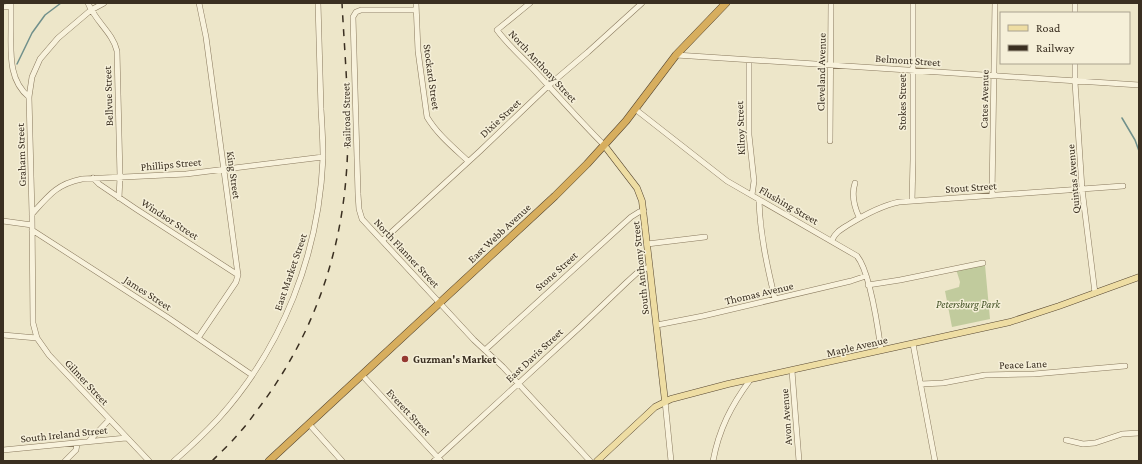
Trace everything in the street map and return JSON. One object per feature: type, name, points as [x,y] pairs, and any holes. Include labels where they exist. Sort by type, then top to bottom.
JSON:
[{"type":"highway","name":"East Webb Avenue","points":[[268,461],[555,196],[604,145],[635,109],[676,55],[726,3]]},
{"type":"main road","name":"South Anthony Street","points":[[604,145],[637,188],[642,201],[665,401]]},
{"type":"main road","name":"Maple Avenue","points":[[597,461],[655,407],[665,401],[691,393],[1028,317],[1139,277]]},
{"type":"street","name":"Bellvue Street","points":[[88,3],[91,10],[113,41],[117,51],[120,177],[119,198]]},
{"type":"street","name":"Graham Street","points":[[37,338],[34,329],[32,312],[32,214],[29,97],[32,77],[40,59],[58,38],[91,10],[104,3]]},
{"type":"street","name":"King Street","points":[[199,3],[206,36],[238,275]]},
{"type":"street","name":"East Market Street","points":[[174,461],[219,418],[263,360],[288,312],[306,262],[314,231],[320,195],[323,156],[318,3]]},
{"type":"street","name":"Stockard Street","points":[[416,3],[418,51],[427,117],[454,148],[468,161]]},
{"type":"street","name":"North Anthony Street","points":[[530,3],[498,30],[504,40],[604,145]]},
{"type":"street","name":"Dixie Street","points":[[382,240],[548,86],[642,3]]},
{"type":"street","name":"Cleveland Avenue","points":[[830,141],[832,3]]},
{"type":"street","name":"Stokes Street","points":[[912,201],[913,3]]},
{"type":"street","name":"Cates Avenue","points":[[992,195],[995,3]]},
{"type":"street","points":[[3,7],[11,5],[10,54],[12,68],[21,89],[29,97]]},
{"type":"street","name":"Railroad Street","points":[[361,215],[358,194],[354,15],[361,10],[416,10]]},
{"type":"street","name":"Belmont Street","points":[[676,55],[1139,85]]},
{"type":"street","name":"Kilroy Street","points":[[749,60],[749,135],[754,181],[752,195]]},
{"type":"street","name":"Quintas Avenue","points":[[1075,64],[1082,189],[1095,293]]},
{"type":"street","name":"Flushing Street","points":[[635,109],[727,180],[857,256],[866,276],[882,350]]},
{"type":"street","name":"Phillips Street","points":[[32,214],[58,187],[70,181],[94,178],[186,174],[323,156]]},
{"type":"street","name":"Windsor Street","points":[[94,178],[99,184],[119,198],[238,275]]},
{"type":"street","points":[[855,183],[852,190],[855,208],[859,217]]},
{"type":"street","name":"Stout Street","points":[[832,240],[837,232],[859,217],[882,207],[912,201],[1123,186]]},
{"type":"street","points":[[759,200],[762,242],[775,299]]},
{"type":"street","name":"Stone Street","points":[[484,350],[631,217],[644,211]]},
{"type":"street","name":"North Flanner Street","points":[[361,215],[362,219],[440,303],[484,350],[518,382],[590,461]]},
{"type":"street","name":"James Street","points":[[3,221],[32,227],[252,375]]},
{"type":"street","points":[[647,244],[705,237]]},
{"type":"street","points":[[868,285],[983,263]]},
{"type":"street","name":"East Davis Street","points":[[438,460],[518,382],[638,272],[649,267]]},
{"type":"street","points":[[198,338],[236,282],[238,275]]},
{"type":"street","name":"Thomas Avenue","points":[[657,325],[672,323],[775,299],[866,276]]},
{"type":"street","points":[[3,335],[37,338]]},
{"type":"street","name":"Gilmer Street","points":[[37,338],[49,355],[149,461]]},
{"type":"street","points":[[913,344],[935,461]]},
{"type":"street","name":"Peace Lane","points":[[921,384],[943,383],[985,375],[1034,374],[1126,366]]},
{"type":"street","name":"Avon Avenue","points":[[792,371],[799,461]]},
{"type":"street","name":"Everett Street","points":[[362,375],[438,460]]},
{"type":"street","points":[[713,461],[717,443],[725,420],[750,380]]},
{"type":"street","points":[[665,401],[666,426],[671,461]]},
{"type":"street","points":[[89,441],[109,420]]},
{"type":"street","points":[[309,424],[342,461]]},
{"type":"street","points":[[1066,440],[1083,444],[1095,443],[1122,434],[1139,433]]},
{"type":"street","name":"South Ireland Street","points":[[3,450],[77,444],[89,441],[126,438]]},
{"type":"street","points":[[65,461],[76,450],[77,444]]},
{"type":"green space","name":"Petersburg Park","points":[[985,265],[990,319],[952,327],[945,291],[959,287],[960,282],[956,269]]},
{"type":"waterway","points":[[17,64],[32,33],[45,15],[61,3]]},
{"type":"waterway","points":[[1122,118],[1135,140],[1139,151]]},
{"type":"railway","points":[[212,461],[244,427],[276,383],[292,357],[306,329],[329,271],[342,210],[346,178],[348,134],[347,90],[342,3]]},
{"type":"place","name":"Guzman's Market","points":[[405,359]]}]
